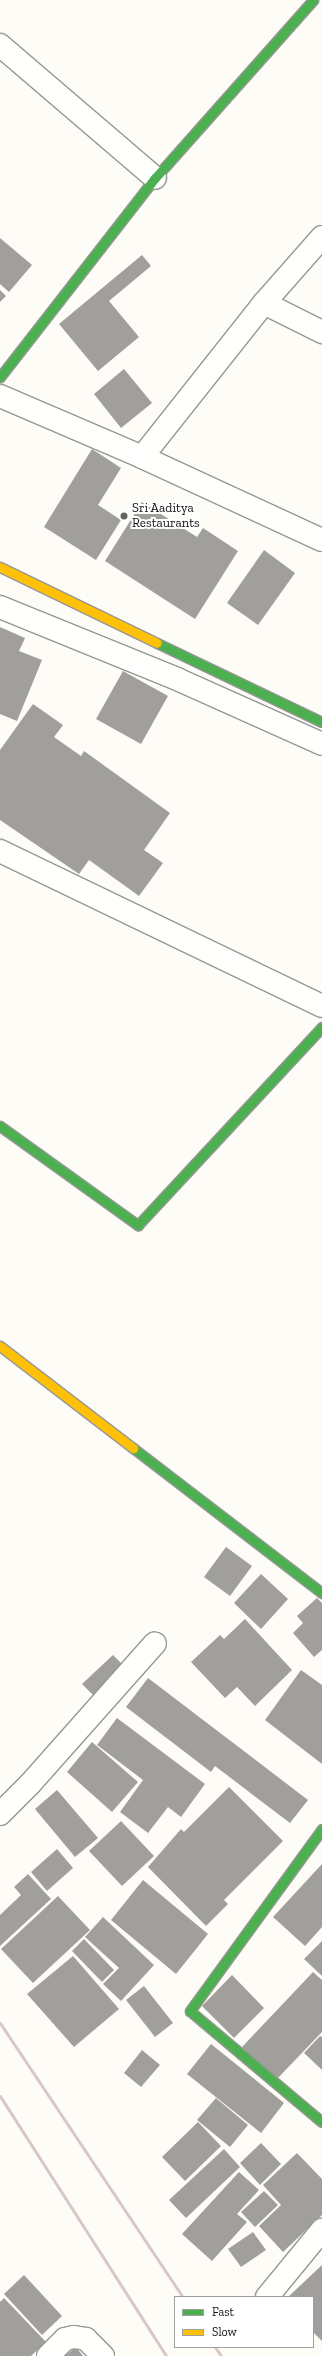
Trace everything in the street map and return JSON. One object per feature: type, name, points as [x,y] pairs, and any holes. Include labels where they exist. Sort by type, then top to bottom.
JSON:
[{"type":"street","points":[[0,377],[156,178],[313,0]]},
{"type":"street","points":[[0,45],[156,178]]},
{"type":"street","points":[[142,457],[264,303],[322,237]]},
{"type":"street","points":[[264,303],[322,332]]},
{"type":"street","points":[[0,396],[142,457],[322,540]]},
{"type":"street","points":[[0,567],[322,722]]},
{"type":"street","points":[[0,607],[177,679],[322,744]]},
{"type":"street","points":[[0,851],[322,1006]]},
{"type":"street","points":[[0,1126],[138,1225],[322,1027]]},
{"type":"street","points":[[0,1346],[322,1594]]},
{"type":"street","points":[[0,1814],[30,1784],[155,1644]]},
{"type":"street","points":[[322,1829],[190,2011],[322,2122]]},
{"type":"street","points":[[268,2296],[322,2230]]},
{"type":"street","points":[[48,2356],[65,2339],[74,2337],[86,2339],[103,2356]]},
{"type":"building","points":[[0,238],[32,265],[9,292],[0,284]]},
{"type":"building","points":[[142,255],[151,266],[109,301],[139,337],[98,371],[59,324]]},
{"type":"building","points":[[0,290],[6,296],[0,302]]},
{"type":"building","points":[[124,369],[152,403],[121,428],[94,394]]},
{"type":"building","points":[[92,449],[121,468],[98,505],[121,520],[96,560],[44,527]]},
{"type":"building","points":[[142,502],[197,537],[203,528],[238,551],[195,619],[105,561]]},
{"type":"building","points":[[264,550],[295,573],[258,625],[227,603]]},
{"type":"building","points":[[0,627],[25,638],[19,651],[42,660],[17,721],[0,714]]},
{"type":"building","points":[[123,671],[168,696],[141,744],[96,719]]},
{"type":"building","points":[[33,704],[63,725],[54,737],[81,756],[84,751],[170,813],[144,850],[163,863],[139,896],[89,860],[79,874],[0,820],[0,750]]},
{"type":"building","points":[[226,1547],[252,1566],[230,1596],[204,1577]]},
{"type":"building","points":[[261,1574],[288,1599],[261,1629],[234,1603]]},
{"type":"building","points":[[317,1598],[322,1603],[322,1650],[314,1657],[293,1633],[303,1623],[297,1616]]},
{"type":"building","points":[[245,1619],[292,1670],[255,1706],[237,1687],[225,1698],[191,1662],[220,1635],[224,1639]]},
{"type":"building","points":[[113,1655],[125,1667],[94,1696],[82,1684]]},
{"type":"building","points":[[301,1670],[322,1685],[322,1764],[265,1720]]},
{"type":"building","points":[[148,1678],[308,1800],[290,1823],[215,1766],[211,1772],[126,1707]]},
{"type":"building","points":[[117,1718],[205,1784],[181,1817],[168,1807],[148,1833],[120,1812],[143,1780],[97,1745]]},
{"type":"building","points":[[92,1742],[138,1782],[112,1812],[67,1772]]},
{"type":"building","points":[[229,1787],[283,1841],[224,1900],[228,1904],[206,1926],[148,1867],[181,1829],[184,1832]]},
{"type":"building","points":[[57,1790],[98,1838],[75,1857],[35,1809]]},
{"type":"building","points":[[121,1821],[154,1856],[122,1886],[89,1851]]},
{"type":"building","points":[[57,1849],[73,1868],[47,1891],[31,1872]]},
{"type":"building","points":[[322,1864],[322,1927],[305,1946],[273,1917]]},
{"type":"building","points":[[28,1874],[51,1899],[0,1946],[0,1915],[21,1895],[14,1887]]},
{"type":"building","points":[[143,1880],[208,1934],[176,1974],[111,1920]]},
{"type":"building","points":[[58,1896],[90,1930],[33,1983],[1,1949]]},
{"type":"building","points":[[103,1917],[154,1965],[121,2001],[103,1984],[119,1968],[85,1937]]},
{"type":"building","points":[[84,1939],[114,1970],[102,1982],[72,1951]]},
{"type":"building","points":[[322,1941],[322,1976],[304,1959]]},
{"type":"building","points":[[73,1956],[119,2009],[74,2047],[27,1994]]},
{"type":"building","points":[[313,1972],[322,1980],[322,2032],[276,2080],[242,2047]]},
{"type":"building","points":[[232,1975],[264,2008],[234,2038],[202,2006]]},
{"type":"building","points":[[144,1986],[173,2023],[155,2037],[126,2000]]},
{"type":"building","points":[[320,2036],[322,2037],[322,2070],[304,2053]]},
{"type":"building","points":[[211,2044],[284,2103],[261,2133],[187,2074]]},
{"type":"building","points":[[142,2050],[160,2065],[141,2087],[124,2073]]},
{"type":"building","points":[[216,2098],[248,2125],[230,2147],[197,2120]]},
{"type":"building","points":[[198,2122],[221,2146],[185,2181],[162,2157]]},
{"type":"building","points":[[261,2143],[281,2164],[260,2185],[240,2163]]},
{"type":"building","points":[[224,2149],[240,2167],[186,2218],[169,2200]]},
{"type":"building","points":[[297,2153],[322,2179],[322,2215],[283,2252],[259,2226],[281,2205],[263,2185]]},
{"type":"building","points":[[239,2172],[259,2190],[237,2214],[247,2222],[212,2261],[182,2234]]},
{"type":"building","points":[[264,2191],[278,2205],[255,2227],[241,2212]]},
{"type":"building","points":[[253,2232],[266,2250],[241,2267],[228,2249]]},
{"type":"building","points":[[322,2265],[322,2341],[314,2333],[314,2296],[289,2296]]},
{"type":"building","points":[[24,2275],[62,2316],[42,2335],[4,2294]]},
{"type":"building","points":[[4,2298],[46,2342],[31,2356],[0,2356],[0,2302]]},
{"type":"building","points":[[76,2347],[83,2356],[65,2356]]},
{"type":"railway","points":[[0,2023],[182,2296]]},
{"type":"railway","points":[[0,2096],[166,2356]]},
{"type":"railway","points":[[216,2348],[221,2356]]},
{"type":"traffic: fast","points":[[0,377],[155,178],[313,0]]},
{"type":"traffic: fast","points":[[157,643],[322,722]]},
{"type":"traffic: fast","points":[[0,1126],[138,1225],[322,1027]]},
{"type":"traffic: fast","points":[[133,1448],[322,1593]]},
{"type":"traffic: fast","points":[[322,1829],[190,2011],[322,2122]]},
{"type":"traffic: slow","points":[[0,567],[157,643]]},
{"type":"traffic: slow","points":[[0,1346],[133,1448]]},
{"type":"place","name":"Sri Aaditya Restaurants","points":[[124,516]]}]
